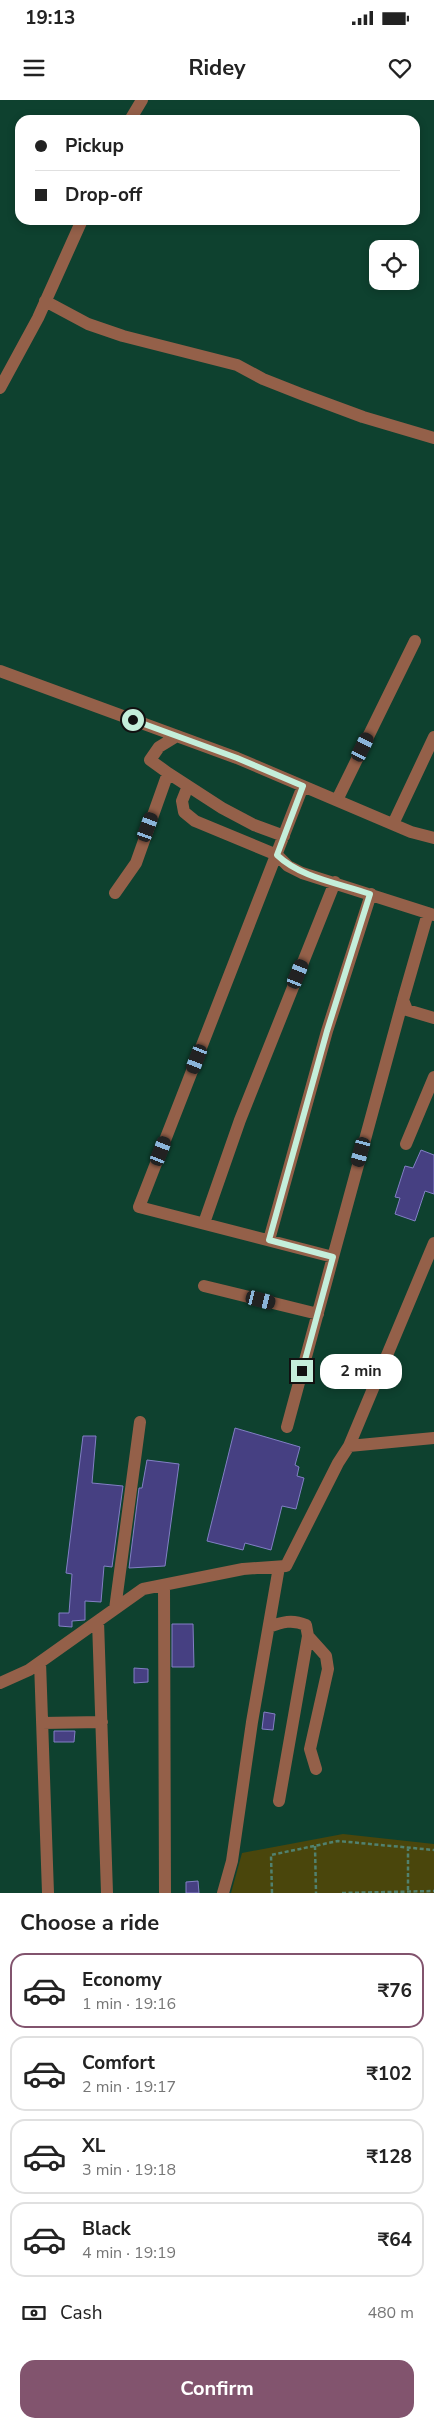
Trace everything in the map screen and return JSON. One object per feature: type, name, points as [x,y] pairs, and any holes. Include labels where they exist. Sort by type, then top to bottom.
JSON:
[{"type":"street","points":[[133,115],[142,100]]},
{"type":"street","points":[[0,388],[45,301],[80,225]]},
{"type":"street","points":[[45,301],[96,327],[237,365],[301,394],[363,417],[434,438]]},
{"type":"street","points":[[337,800],[415,641]]},
{"type":"street","points":[[0,671],[177,736],[419,835],[434,838]]},
{"type":"street","points":[[177,736],[159,747],[150,760],[222,808],[254,825],[284,836]]},
{"type":"street","points":[[393,824],[434,738]]},
{"type":"street","points":[[115,893],[136,863],[168,773]]},
{"type":"street","points":[[188,786],[182,801],[183,807],[184,812],[195,821],[277,855],[288,866],[302,873],[431,914],[403,1000],[287,1427]]},
{"type":"street","points":[[303,786],[140,1207],[333,1257]]},
{"type":"street","points":[[204,1223],[240,1120],[334,882]]},
{"type":"street","points":[[269,1240],[327,1031],[370,894]]},
{"type":"street","points":[[403,1000],[407,1010],[434,1018]]},
{"type":"street","points":[[406,1144],[433,1085]]},
{"type":"street","points":[[0,1683],[29,1670],[143,1589],[243,1569],[286,1566],[338,1463],[349,1446],[434,1243]]},
{"type":"street","points":[[204,1286],[318,1314]]},
{"type":"street","points":[[115,1609],[140,1422]]},
{"type":"street","points":[[349,1446],[434,1438]]},
{"type":"street","points":[[224,1893],[232,1860],[252,1722],[279,1567]]},
{"type":"street","points":[[164,1585],[165,1893]]},
{"type":"street","points":[[98,1621],[107,1893]]},
{"type":"street","points":[[269,1627],[285,1621],[299,1622],[306,1625],[308,1636],[279,1801]]},
{"type":"street","points":[[308,1636],[326,1656],[328,1669],[310,1748],[316,1769]]},
{"type":"street","points":[[40,1662],[48,1893]]},
{"type":"street","points":[[42,1723],[102,1722]]},
{"type":"path","points":[[272,1893],[271,1855],[338,1840],[434,1850]]},
{"type":"path","points":[[315,1846],[316,1893]]},
{"type":"path","points":[[408,1847],[408,1891]]},
{"type":"path","points":[[342,1893],[434,1891]]},
{"type":"shaded area","points":[[343,1834],[434,1844],[434,1893],[231,1893],[242,1853]]},
{"type":"building","points":[[421,1150],[434,1155],[434,1194],[425,1191],[415,1221],[395,1214],[400,1198],[395,1197],[405,1166],[413,1168]]},
{"type":"building","points":[[235,1428],[300,1447],[295,1465],[299,1467],[297,1476],[304,1478],[296,1509],[282,1506],[271,1550],[245,1543],[243,1550],[207,1541]]},
{"type":"building","points":[[83,1436],[96,1436],[92,1483],[123,1486],[112,1567],[104,1566],[101,1602],[85,1601],[85,1620],[72,1621],[72,1627],[59,1626],[59,1613],[69,1613],[72,1574],[66,1573]]},
{"type":"building","points":[[147,1460],[179,1464],[165,1566],[129,1568],[139,1488],[142,1488]]},
{"type":"building","points":[[172,1624],[193,1624],[194,1667],[172,1667]]},
{"type":"building","points":[[134,1668],[148,1669],[148,1682],[134,1683]]},
{"type":"building","points":[[264,1712],[275,1714],[273,1730],[262,1729]]},
{"type":"building","points":[[54,1731],[75,1731],[74,1742],[54,1742]]},
{"type":"building","points":[[198,1881],[199,1893],[186,1893],[186,1882]]},
{"type":"route","points":[[133,720],[237,758],[303,786],[277,855],[288,866],[302,873],[370,894],[327,1031],[269,1240],[333,1257],[302,1371]]}]
